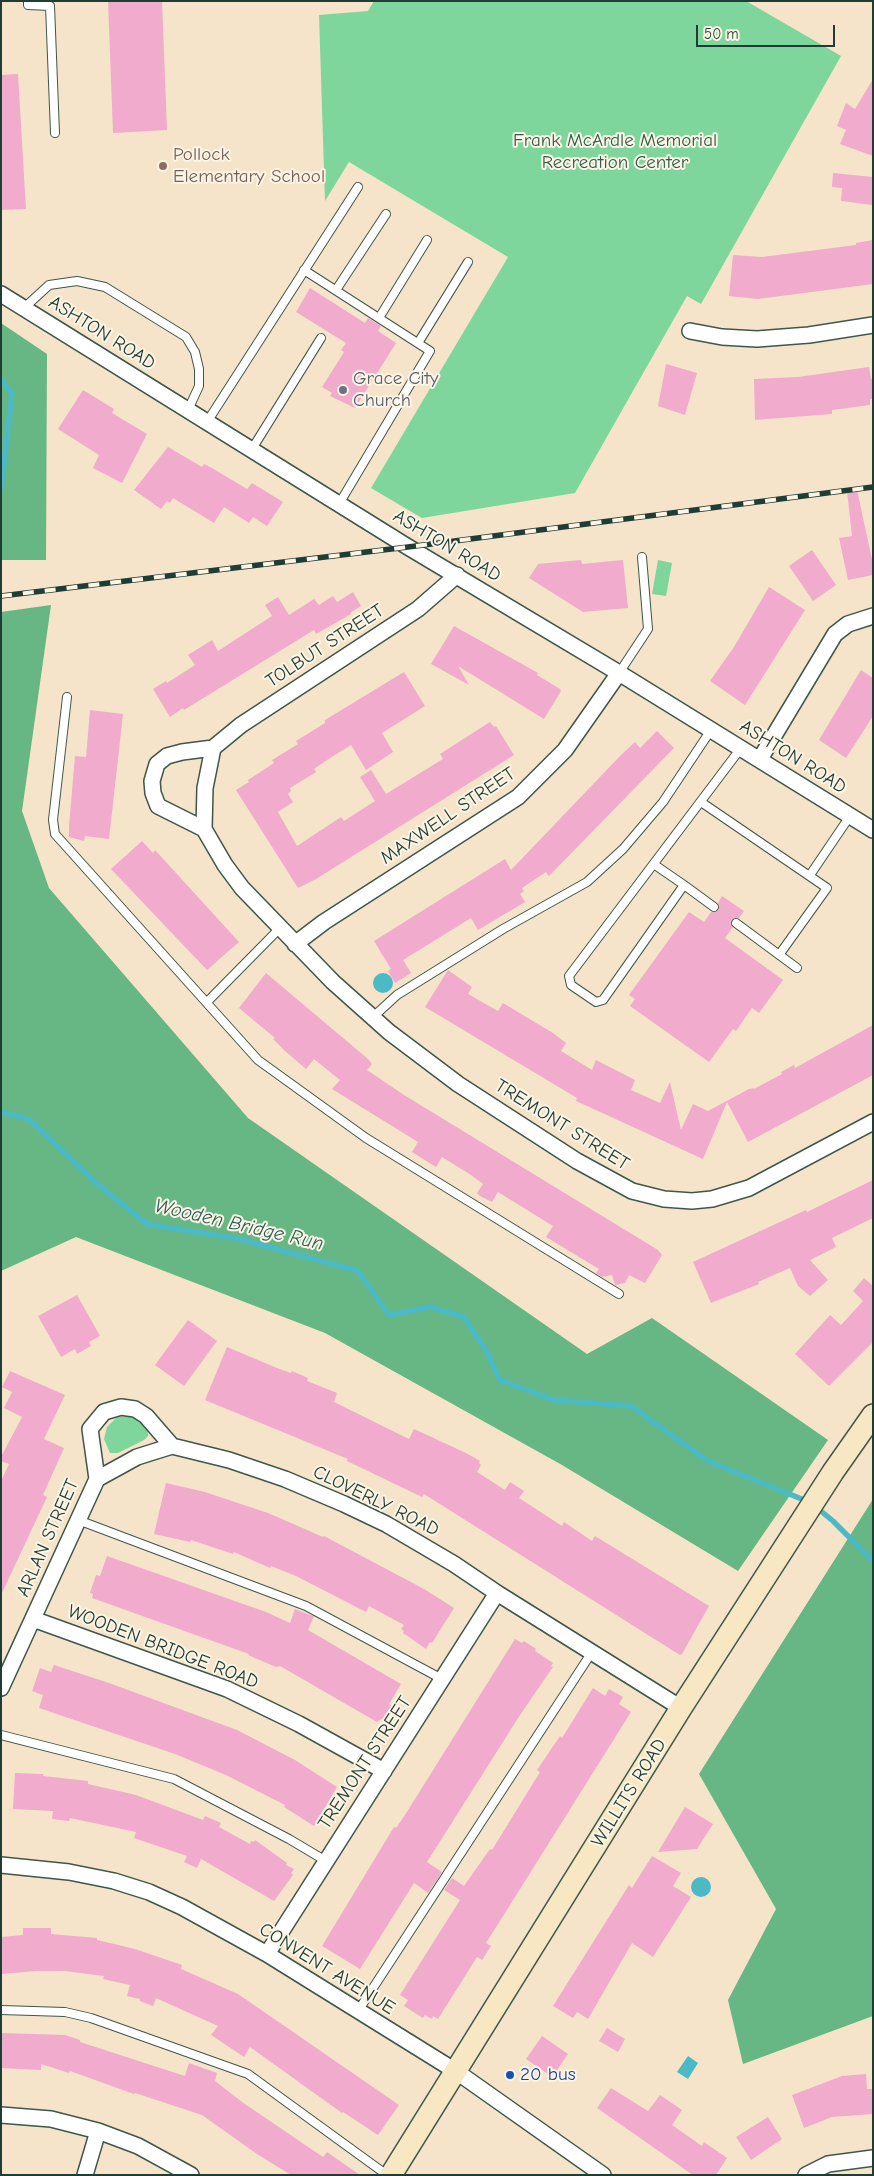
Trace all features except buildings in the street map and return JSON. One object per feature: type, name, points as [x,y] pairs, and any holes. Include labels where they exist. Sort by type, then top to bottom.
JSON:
[{"type":"street","name":"ASHTON ROAD","points":[[1,294],[339,504],[457,574],[873,830]]},
{"type":"street","points":[[690,331],[722,338],[757,339],[809,335],[873,325]]},
{"type":"street","name":"TOLBUT STREET","points":[[213,748],[241,725],[418,609],[457,574]]},
{"type":"street","points":[[760,759],[835,634],[848,624],[873,616]]},
{"type":"street","name":"MAXWELL STREET","points":[[295,944],[324,922],[518,797],[565,750],[619,673]]},
{"type":"street","points":[[204,829],[158,806],[153,793],[152,781],[157,764],[167,756],[213,748],[205,788],[204,829],[225,865],[242,888],[295,944]]},
{"type":"street","name":"TREMONT STREET","points":[[295,944],[333,982],[373,1017],[458,1084],[577,1161],[632,1191],[664,1199],[692,1201],[712,1199],[748,1188],[873,1122]]},
{"type":"street","points":[[97,1479],[90,1429],[104,1412],[121,1407],[135,1409],[146,1416],[172,1446]]},
{"type":"street","name":"WILLITS ROAD","points":[[392,2175],[681,1708],[873,1414]]},
{"type":"street","name":"ARLAN STREET","points":[[1,1688],[97,1479],[137,1457],[172,1446]]},
{"type":"street","name":"CLOVERLY ROAD","points":[[172,1446],[229,1460],[286,1479],[344,1504],[424,1546],[681,1708]]},
{"type":"street","name":"TREMONT STREET","points":[[267,1954],[497,1593]]},
{"type":"street","name":"WOODEN BRIDGE ROAD","points":[[33,1619],[227,1689],[299,1724],[384,1771]]},
{"type":"street","name":"CONVENT AVENUE","points":[[1,1865],[69,1872],[114,1881],[149,1892],[199,1916],[267,1954],[457,2072],[603,2175]]},
{"type":"street","points":[[1,2115],[51,2119],[98,2131],[138,2146],[191,2175]]},
{"type":"street","points":[[85,2175],[98,2131]]},
{"type":"street","points":[[806,2175],[828,2164],[873,2158]]},
{"type":"lane","points":[[28,1],[28,5],[50,6],[55,133]]},
{"type":"lane","points":[[207,422],[358,187]]},
{"type":"lane","points":[[336,290],[386,214]]},
{"type":"lane","points":[[379,318],[427,240]]},
{"type":"lane","points":[[418,343],[468,262]]},
{"type":"lane","points":[[304,270],[430,351],[339,504]]},
{"type":"lane","points":[[24,308],[49,284],[77,281],[105,287],[186,337],[195,352],[199,369],[198,386],[188,410]]},
{"type":"lane","points":[[252,450],[320,338]]},
{"type":"lane","points":[[619,673],[648,629],[642,558]]},
{"type":"lane","points":[[67,697],[53,820],[55,834],[258,1060],[366,1138],[619,1294]]},
{"type":"lane","points":[[373,1017],[397,995],[503,929],[586,882],[623,849],[663,802],[711,730]]},
{"type":"lane","points":[[684,885],[603,1000],[596,1002],[571,985],[569,976],[655,864],[740,748]]},
{"type":"lane","points":[[701,802],[825,885],[826,892],[779,955]]},
{"type":"lane","points":[[810,875],[850,816]]},
{"type":"lane","points":[[655,864],[714,907]]},
{"type":"lane","points":[[736,923],[797,968]]},
{"type":"lane","points":[[207,1002],[280,928]]},
{"type":"lane","points":[[78,1520],[306,1606],[442,1679]]},
{"type":"lane","points":[[358,2011],[592,1652]]},
{"type":"lane","points":[[1,1735],[174,1779],[289,1839],[326,1861]]},
{"type":"lane","points":[[1,2010],[65,2012],[91,2018],[240,2070],[387,2175]]},
{"type":"green space","name":"Frank McArdle Memorial Recreation Center","points":[[374,1],[746,1],[841,56],[701,304],[687,296],[575,493],[422,518],[371,488],[508,257],[349,162],[325,201],[319,15],[368,11]]},
{"type":"green space","points":[[1,323],[47,354],[46,560],[1,560]]},
{"type":"green space","points":[[658,560],[672,563],[666,596],[652,594]]},
{"type":"green space","points":[[51,605],[22,811],[49,888],[248,1118],[587,1354],[652,1318],[828,1440],[738,1571],[562,1465],[325,1333],[76,1237],[1,1271],[1,612]]},
{"type":"green space","points":[[129,1415],[142,1422],[148,1430],[148,1436],[144,1440],[118,1453],[110,1453],[104,1439],[107,1427],[116,1418]]},
{"type":"green space","points":[[873,1499],[873,2016],[743,2064],[728,2000],[776,1909],[699,1774]]},
{"type":"water","points":[[383,973],[390,976],[393,983],[390,990],[383,993],[376,990],[373,983],[376,976]]},
{"type":"water","points":[[697,1877],[705,1877],[711,1883],[711,1891],[705,1897],[697,1897],[691,1891],[691,1883]]},
{"type":"water","points":[[688,2056],[698,2063],[688,2079],[677,2072]]},
{"type":"waterway","points":[[1,380],[12,393],[1,489]]},
{"type":"waterway","name":"Wooden Bridge Run","points":[[1,1112],[29,1119],[95,1182],[147,1224],[239,1239],[358,1271],[389,1315],[430,1307],[464,1317],[487,1352],[500,1380],[554,1400],[631,1406],[708,1461],[809,1502]]},
{"type":"waterway","name":"Wooden Bridge Run","points":[[816,1507],[833,1521],[873,1561]]},
{"type":"railway","points":[[1,596],[408,547],[873,487]]},
{"type":"place","name":"Pollock Elementary School","points":[[163,166]]},
{"type":"place","name":"Grace City Church","points":[[343,390]]},
{"type":"place","name":"20 bus","points":[[510,2075]]}]
